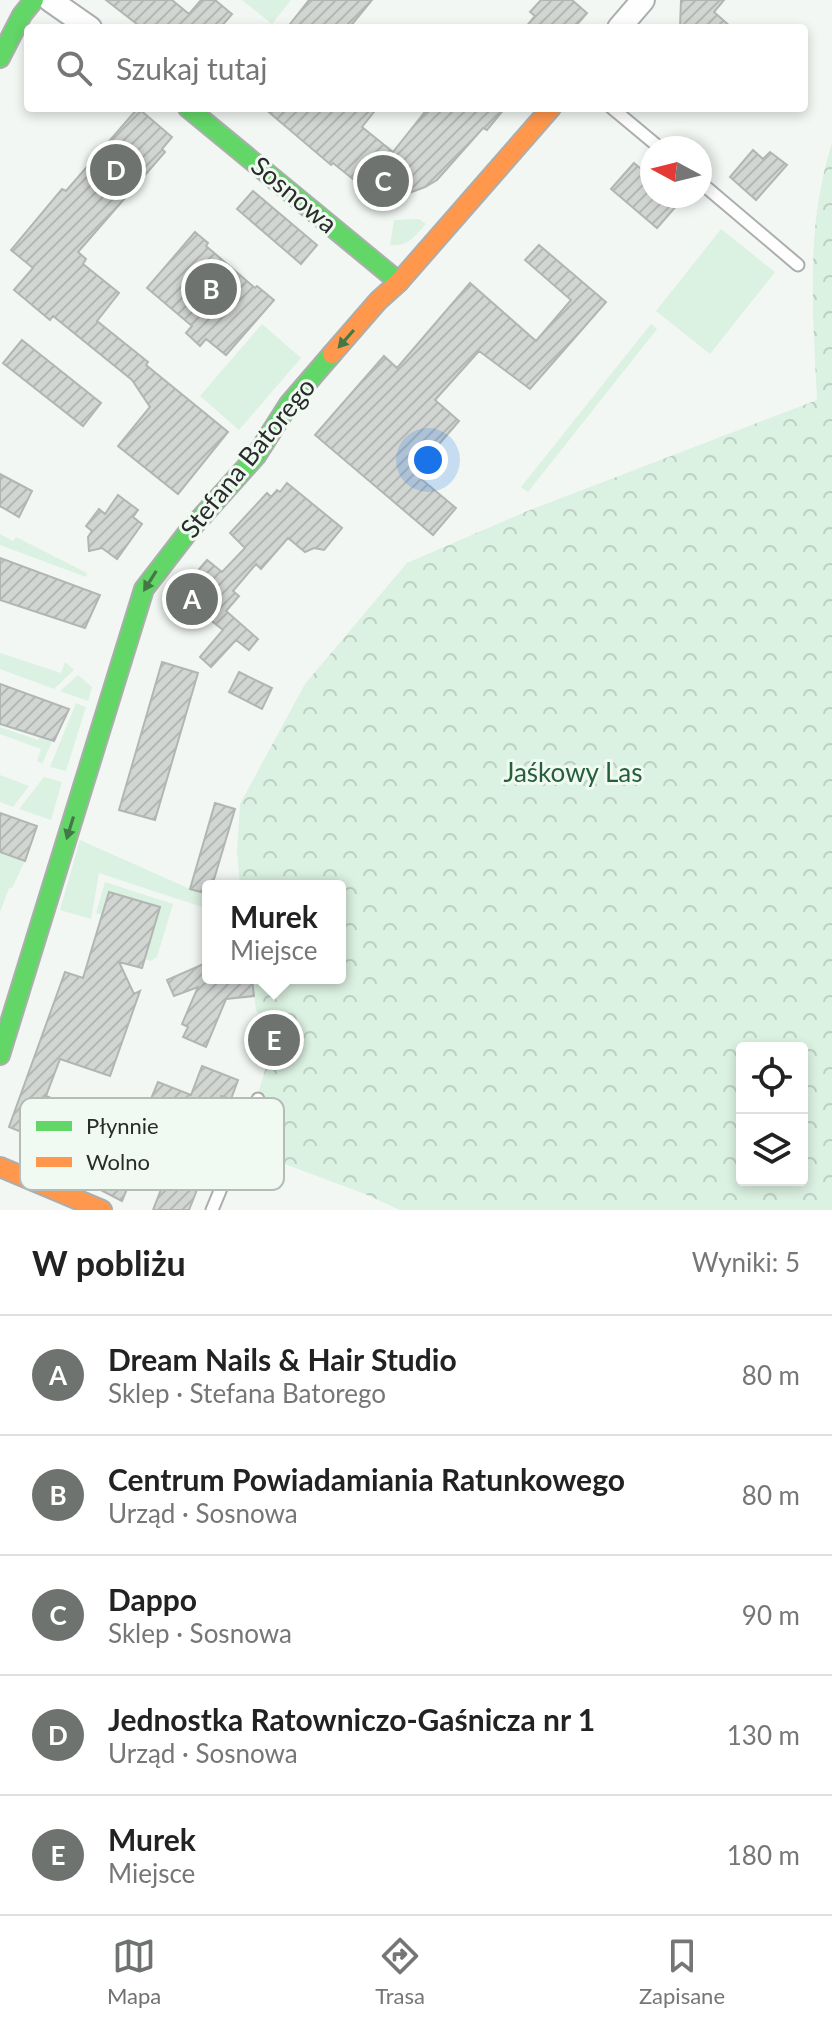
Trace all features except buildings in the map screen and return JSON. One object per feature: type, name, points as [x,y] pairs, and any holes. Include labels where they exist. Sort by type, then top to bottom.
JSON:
[{"type":"street","points":[[0,58],[22,15],[34,0]]},
{"type":"street","points":[[50,0],[84,24]]},
{"type":"street","points":[[622,24],[643,0]]},
{"type":"street","name":"Sosnowa","points":[[193,112],[399,282]]},
{"type":"street","name":"Stefana Batorego","points":[[0,1055],[144,589],[188,532],[256,456],[289,404],[548,112]]},
{"type":"street","points":[[0,1167],[20,1175]]},
{"type":"street","points":[[55,1190],[102,1210]]},
{"type":"lane","points":[[617,112],[646,136]]},
{"type":"lane","points":[[712,192],[798,265]]},
{"type":"lane","points":[[212,1210],[220,1190]]},
{"type":"green space","points":[[242,0],[291,0],[272,24]]},
{"type":"green space","name":"Jaśkowy Las","points":[[832,143],[832,1210],[400,1210],[284,1164],[284,1098],[257,1098],[274,1040],[256,1010],[253,984],[346,984],[346,880],[239,880],[237,851],[240,804],[305,684],[407,563],[525,512],[817,400],[814,238],[823,175]]},
{"type":"green space","points":[[419,219],[426,224],[415,236],[402,244],[390,245],[394,220]]},
{"type":"green space","points":[[721,229],[775,272],[710,354],[656,311]]},
{"type":"green space","points":[[262,324],[301,358],[239,430],[200,396]]},
{"type":"green space","points":[[651,324],[657,329],[528,492],[521,487]]},
{"type":"green space","points":[[0,534],[13,541],[16,537],[87,573],[86,577],[0,545]]},
{"type":"green space","points":[[0,653],[61,673],[65,662],[74,670],[54,689],[0,669]]},
{"type":"green space","points":[[78,675],[92,687],[88,701],[60,691]]},
{"type":"green space","points":[[76,703],[86,707],[66,771],[50,767]]},
{"type":"green space","points":[[0,727],[52,742],[42,764],[37,761],[41,749],[0,734]]},
{"type":"green space","points":[[0,775],[29,786],[13,807],[0,802]]},
{"type":"green space","points":[[44,777],[62,782],[51,820],[19,809]]},
{"type":"green space","points":[[80,840],[202,892],[202,907],[99,873],[91,919],[60,910]]},
{"type":"green space","points":[[0,852],[25,861],[12,888],[9,888],[0,912]]},
{"type":"green space","points":[[105,882],[173,904],[157,957],[151,961],[144,959],[160,907],[109,892],[102,915],[96,913]]},
{"type":"traffic: fast","points":[[0,58],[22,15],[34,0]]},
{"type":"traffic: fast","points":[[193,112],[399,282]]},
{"type":"traffic: fast","points":[[0,1055],[144,589],[188,532],[256,456],[289,404],[332,354]]},
{"type":"traffic: slow","points":[[332,354],[548,112]]},
{"type":"traffic: slow","points":[[0,1167],[20,1175]]},
{"type":"traffic: slow","points":[[55,1190],[102,1210]]},
{"type":"place","name":"Jednostka Ratowniczo-Gaśnicza nr 1","points":[[116,170]]},
{"type":"place","name":"Dappo","points":[[383,181]]},
{"type":"place","name":"Centrum Powiadamiania Ratunkowego","points":[[211,289]]},
{"type":"place","name":"Dream Nails & Hair Studio","points":[[192,599]]},
{"type":"place","name":"Murek","points":[[274,1040]]}]
